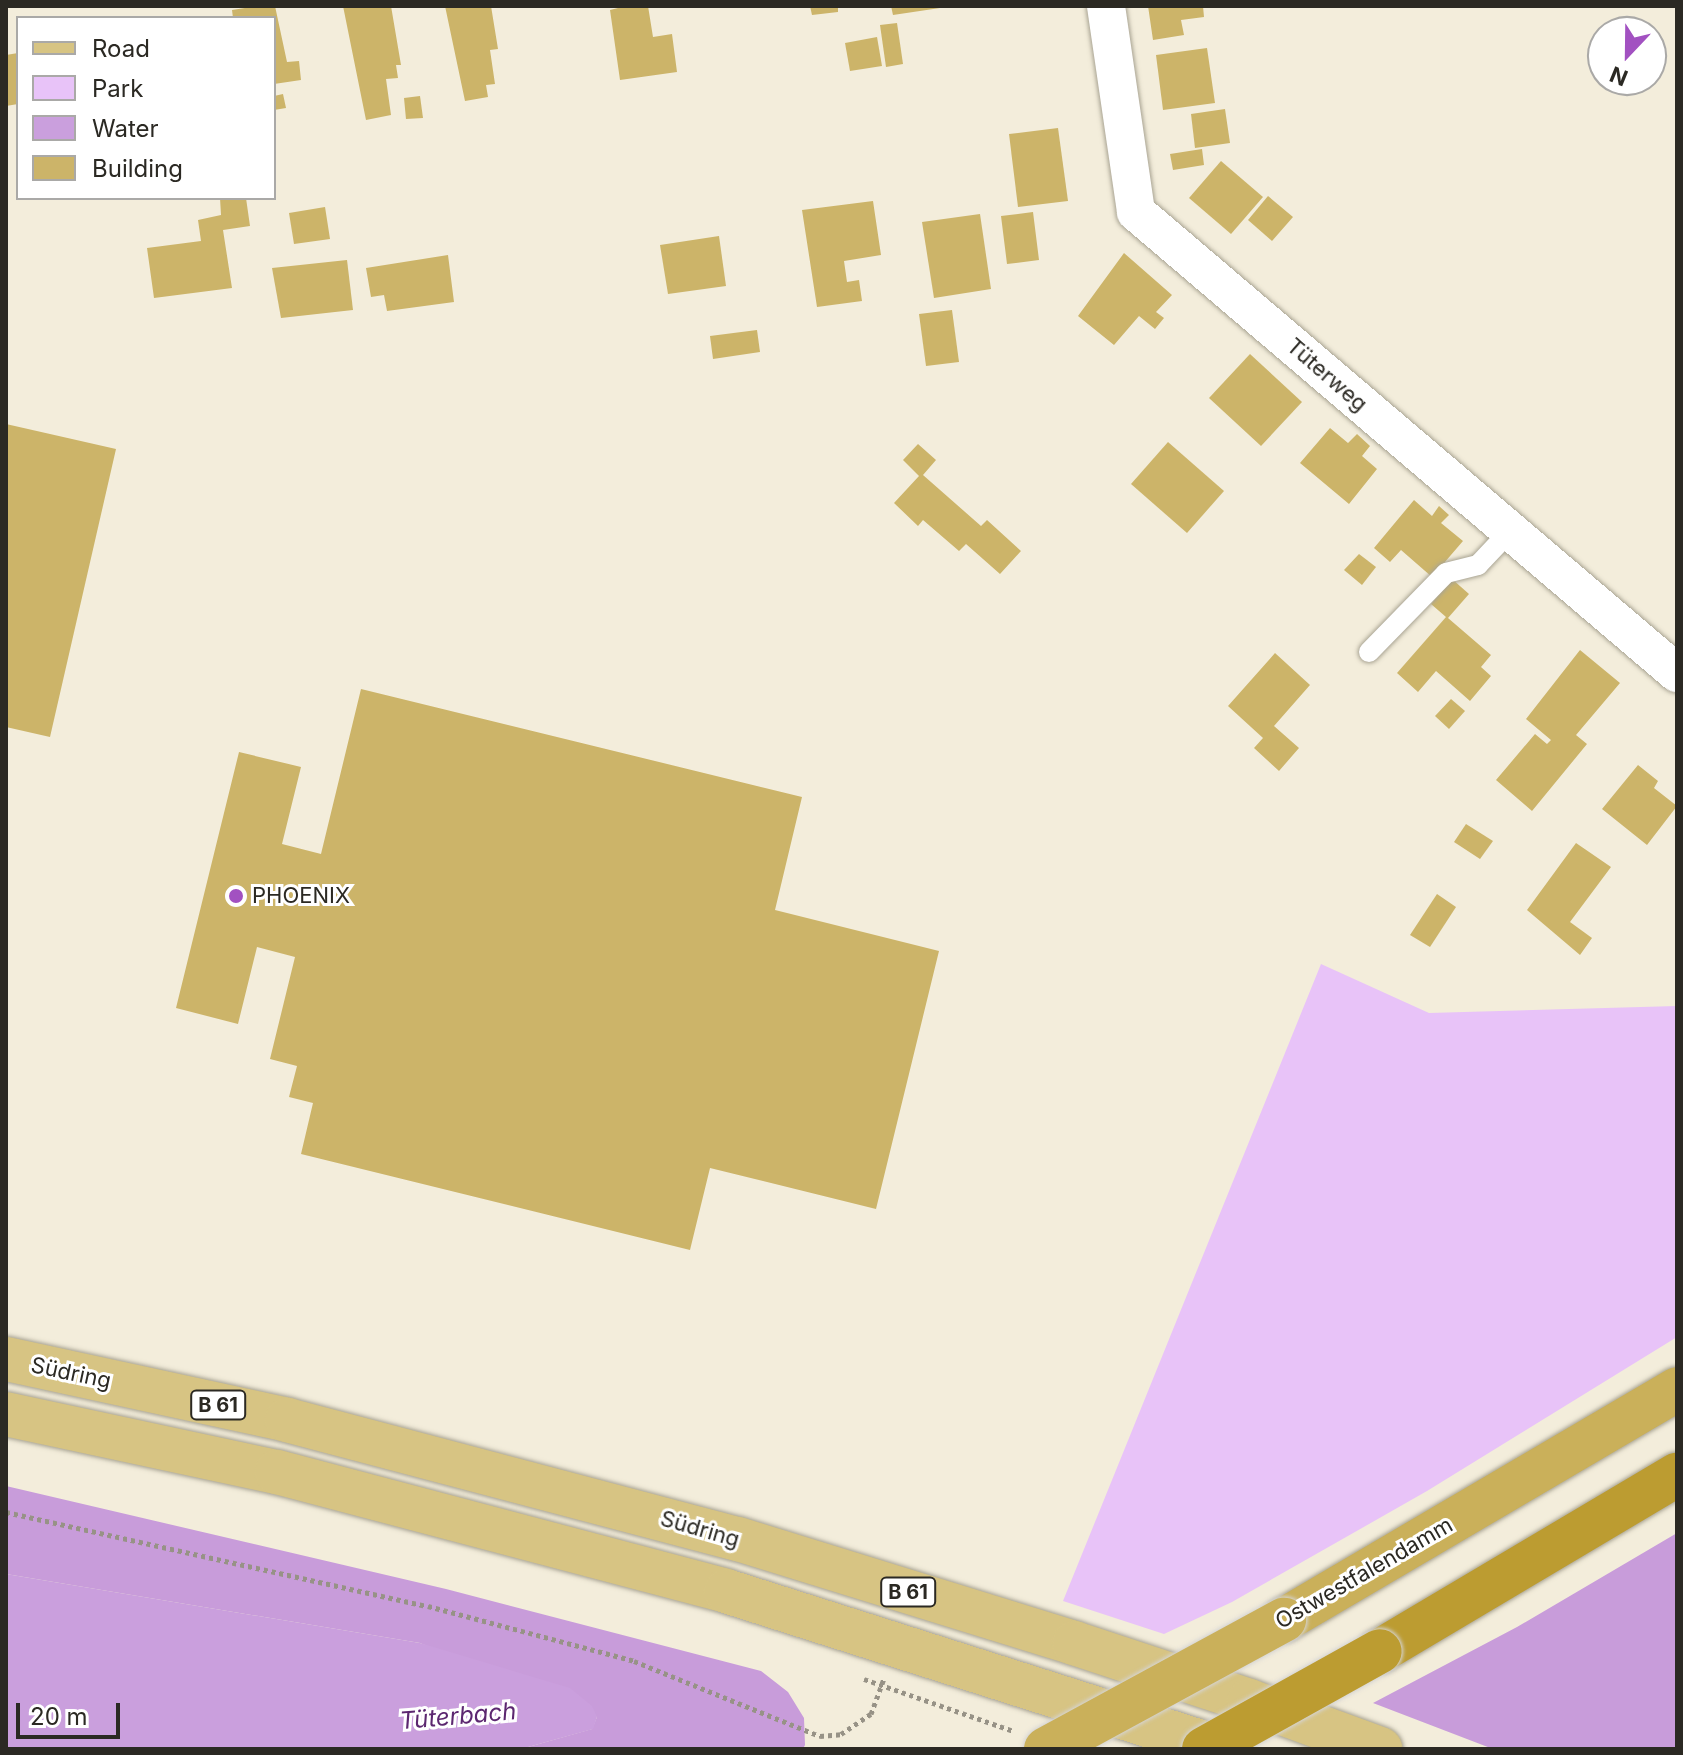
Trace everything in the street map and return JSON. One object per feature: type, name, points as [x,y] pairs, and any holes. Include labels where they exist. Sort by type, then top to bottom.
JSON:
[{"type":"highway","name":"Ostwestfalendamm","points":[[1032,1741],[1284,1620],[1677,1389]]},
{"type":"highway","points":[[1204,1749],[1380,1651],[1677,1475]]},
{"type":"main road","name":"Südring","points":[[6,1359],[287,1420],[738,1539],[1074,1643],[1249,1701],[1380,1749]]},
{"type":"main road","points":[[6,1414],[277,1472],[681,1579],[894,1643],[1223,1749]]},
{"type":"street","name":"Tüterweg","points":[[1106,6],[1136,212],[1677,673]]},
{"type":"lane","points":[[1369,652],[1446,573],[1478,565],[1510,531]]},
{"type":"path","points":[[6,1512],[428,1606],[634,1661],[820,1736],[841,1734],[871,1714],[882,1688],[894,1643]]},
{"type":"path","points":[[855,1675],[882,1688],[1032,1741]]},
{"type":"green space","points":[[1321,964],[1429,1013],[1677,1006],[1677,1337],[1427,1491],[1232,1602],[1164,1634],[1063,1601]]},
{"type":"shaded area","points":[[6,1486],[446,1589],[761,1671],[788,1692],[804,1718],[805,1745],[803,1749],[521,1749],[592,1729],[597,1717],[420,1643],[6,1574]]},
{"type":"shaded area","points":[[1677,1533],[1677,1749],[1493,1749],[1373,1703],[1517,1627]]},
{"type":"water","name":"Tüterbach","points":[[6,1574],[420,1643],[570,1688],[592,1706],[597,1717],[593,1729],[521,1749],[6,1749]]},
{"type":"building","points":[[275,6],[287,62],[299,61],[301,80],[276,84],[276,16],[233,16],[232,10]]},
{"type":"building","points":[[343,6],[391,6],[401,65],[396,65],[398,78],[386,79],[391,115],[366,120]]},
{"type":"building","points":[[445,6],[491,6],[498,49],[490,50],[495,84],[486,85],[488,97],[465,101]]},
{"type":"building","points":[[648,6],[653,37],[672,34],[677,72],[620,80],[610,10]]},
{"type":"building","points":[[810,6],[838,6],[838,12],[812,15]]},
{"type":"building","points":[[891,6],[940,6],[940,8],[893,15]]},
{"type":"building","points":[[1148,6],[1203,6],[1204,17],[1181,20],[1184,35],[1153,40]]},
{"type":"building","points":[[897,23],[903,64],[886,67],[880,25]]},
{"type":"building","points":[[877,37],[882,66],[850,71],[845,43]]},
{"type":"building","points":[[1207,48],[1215,103],[1163,110],[1156,55]]},
{"type":"building","points":[[16,53],[16,104],[6,106],[6,55]]},
{"type":"building","points":[[283,94],[286,108],[276,110],[276,96]]},
{"type":"building","points":[[420,96],[423,118],[406,119],[404,98]]},
{"type":"building","points":[[1225,109],[1230,143],[1195,148],[1191,114]]},
{"type":"building","points":[[1058,128],[1068,201],[1018,207],[1009,134]]},
{"type":"building","points":[[1202,149],[1204,165],[1173,170],[1170,154]]},
{"type":"building","points":[[1221,161],[1263,197],[1231,234],[1189,198]]},
{"type":"building","points":[[1268,196],[1293,217],[1272,241],[1248,220]]},
{"type":"building","points":[[220,200],[246,200],[250,226],[223,230],[232,288],[154,298],[147,248],[201,241],[198,220],[221,215]]},
{"type":"building","points":[[873,201],[881,255],[844,261],[847,282],[859,280],[862,301],[817,307],[802,210]]},
{"type":"building","points":[[325,207],[330,239],[294,244],[289,213]]},
{"type":"building","points":[[1033,212],[1039,260],[1007,264],[1001,216]]},
{"type":"building","points":[[980,214],[991,289],[934,298],[922,222]]},
{"type":"building","points":[[719,236],[726,286],[668,294],[660,245]]},
{"type":"building","points":[[1124,253],[1172,295],[1156,312],[1164,318],[1155,329],[1139,316],[1114,345],[1078,316]]},
{"type":"building","points":[[448,255],[454,302],[387,311],[384,295],[371,297],[366,268]]},
{"type":"building","points":[[347,260],[353,310],[281,318],[272,268]]},
{"type":"building","points":[[952,310],[959,362],[926,366],[919,314]]},
{"type":"building","points":[[757,330],[760,352],[713,359],[710,336]]},
{"type":"building","points":[[1250,354],[1302,402],[1261,446],[1209,398]]},
{"type":"building","points":[[6,424],[116,449],[50,737],[6,727]]},
{"type":"building","points":[[1330,428],[1348,443],[1357,434],[1370,446],[1362,456],[1377,469],[1349,504],[1300,463]]},
{"type":"building","points":[[1168,442],[1224,491],[1187,533],[1131,484]]},
{"type":"building","points":[[918,444],[936,460],[923,475],[981,526],[987,520],[1021,551],[1000,574],[966,544],[959,551],[923,520],[918,526],[894,503],[919,476],[903,460]]},
{"type":"building","points":[[1414,500],[1432,516],[1439,506],[1449,515],[1441,523],[1463,541],[1432,577],[1401,550],[1390,562],[1374,548]]},
{"type":"building","points":[[1359,554],[1376,567],[1362,585],[1344,570]]},
{"type":"building","points":[[1452,579],[1469,594],[1448,618],[1491,655],[1481,667],[1491,676],[1470,701],[1436,671],[1418,692],[1397,673],[1446,617],[1431,604]]},
{"type":"building","points":[[1580,650],[1620,683],[1576,735],[1587,744],[1532,811],[1496,780],[1535,734],[1547,744],[1551,740],[1526,719]]},
{"type":"building","points":[[1275,653],[1310,685],[1274,726],[1299,748],[1279,771],[1254,748],[1263,738],[1228,706]]},
{"type":"building","points":[[361,689],[802,797],[775,910],[939,951],[876,1209],[710,1168],[690,1250],[301,1154],[313,1103],[289,1097],[297,1066],[270,1059],[295,957],[257,947],[238,1024],[176,1008],[239,752],[301,767],[282,844],[321,854]]},
{"type":"building","points":[[1451,699],[1465,711],[1449,729],[1435,716]]},
{"type":"building","points":[[1638,765],[1658,781],[1654,788],[1677,806],[1647,845],[1602,809]]},
{"type":"building","points":[[1466,824],[1493,841],[1480,859],[1454,842]]},
{"type":"building","points":[[1576,843],[1611,867],[1570,922],[1592,938],[1580,955],[1527,910]]},
{"type":"building","points":[[1437,894],[1456,907],[1430,947],[1410,935]]},
{"type":"place","name":"PHOENIX","points":[[236,896]]}]
